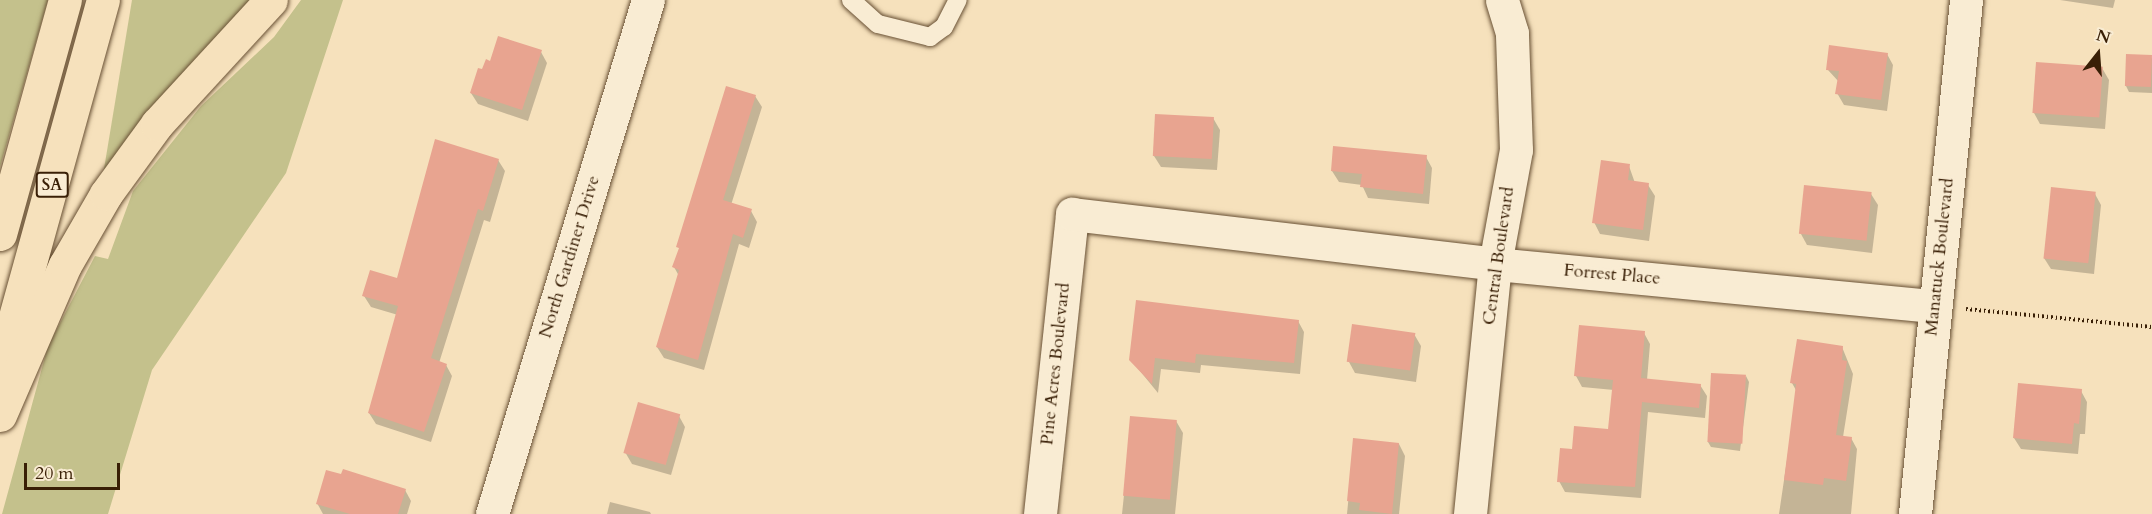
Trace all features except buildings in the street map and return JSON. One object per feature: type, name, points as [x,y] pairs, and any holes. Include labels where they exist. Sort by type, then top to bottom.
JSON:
[{"type":"highway","name":"SA","points":[[0,234],[65,0]]},
{"type":"highway","name":"SA","points":[[0,371],[103,0]]},
{"type":"highway","points":[[0,415],[65,266],[106,194],[171,108],[271,0]]},
{"type":"street","name":"North Gardiner Drive","points":[[492,514],[648,0]]},
{"type":"street","name":"Central Boulevard","points":[[1470,514],[1495,264],[1516,150],[1512,33],[1502,0]]},
{"type":"street","name":"Manatuck Boulevard","points":[[1914,514],[1966,0]]},
{"type":"street","name":"Forrest Place","points":[[1072,214],[1495,264],[1935,306]]},
{"type":"street","name":"Pine Acres Boulevard","points":[[1040,514],[1072,214]]},
{"type":"lane","points":[[851,0],[878,24],[930,37],[944,27],[958,0]]},
{"type":"path","points":[[1935,306],[2152,327]]},
{"type":"shaded area","points":[[0,0],[48,0],[0,167]]},
{"type":"shaded area","points":[[132,0],[263,0],[102,181]]},
{"type":"shaded area","points":[[301,0],[343,0],[286,173],[152,370],[108,514],[2,514],[48,346],[95,256],[108,259],[133,191],[201,106],[274,37]]}]
